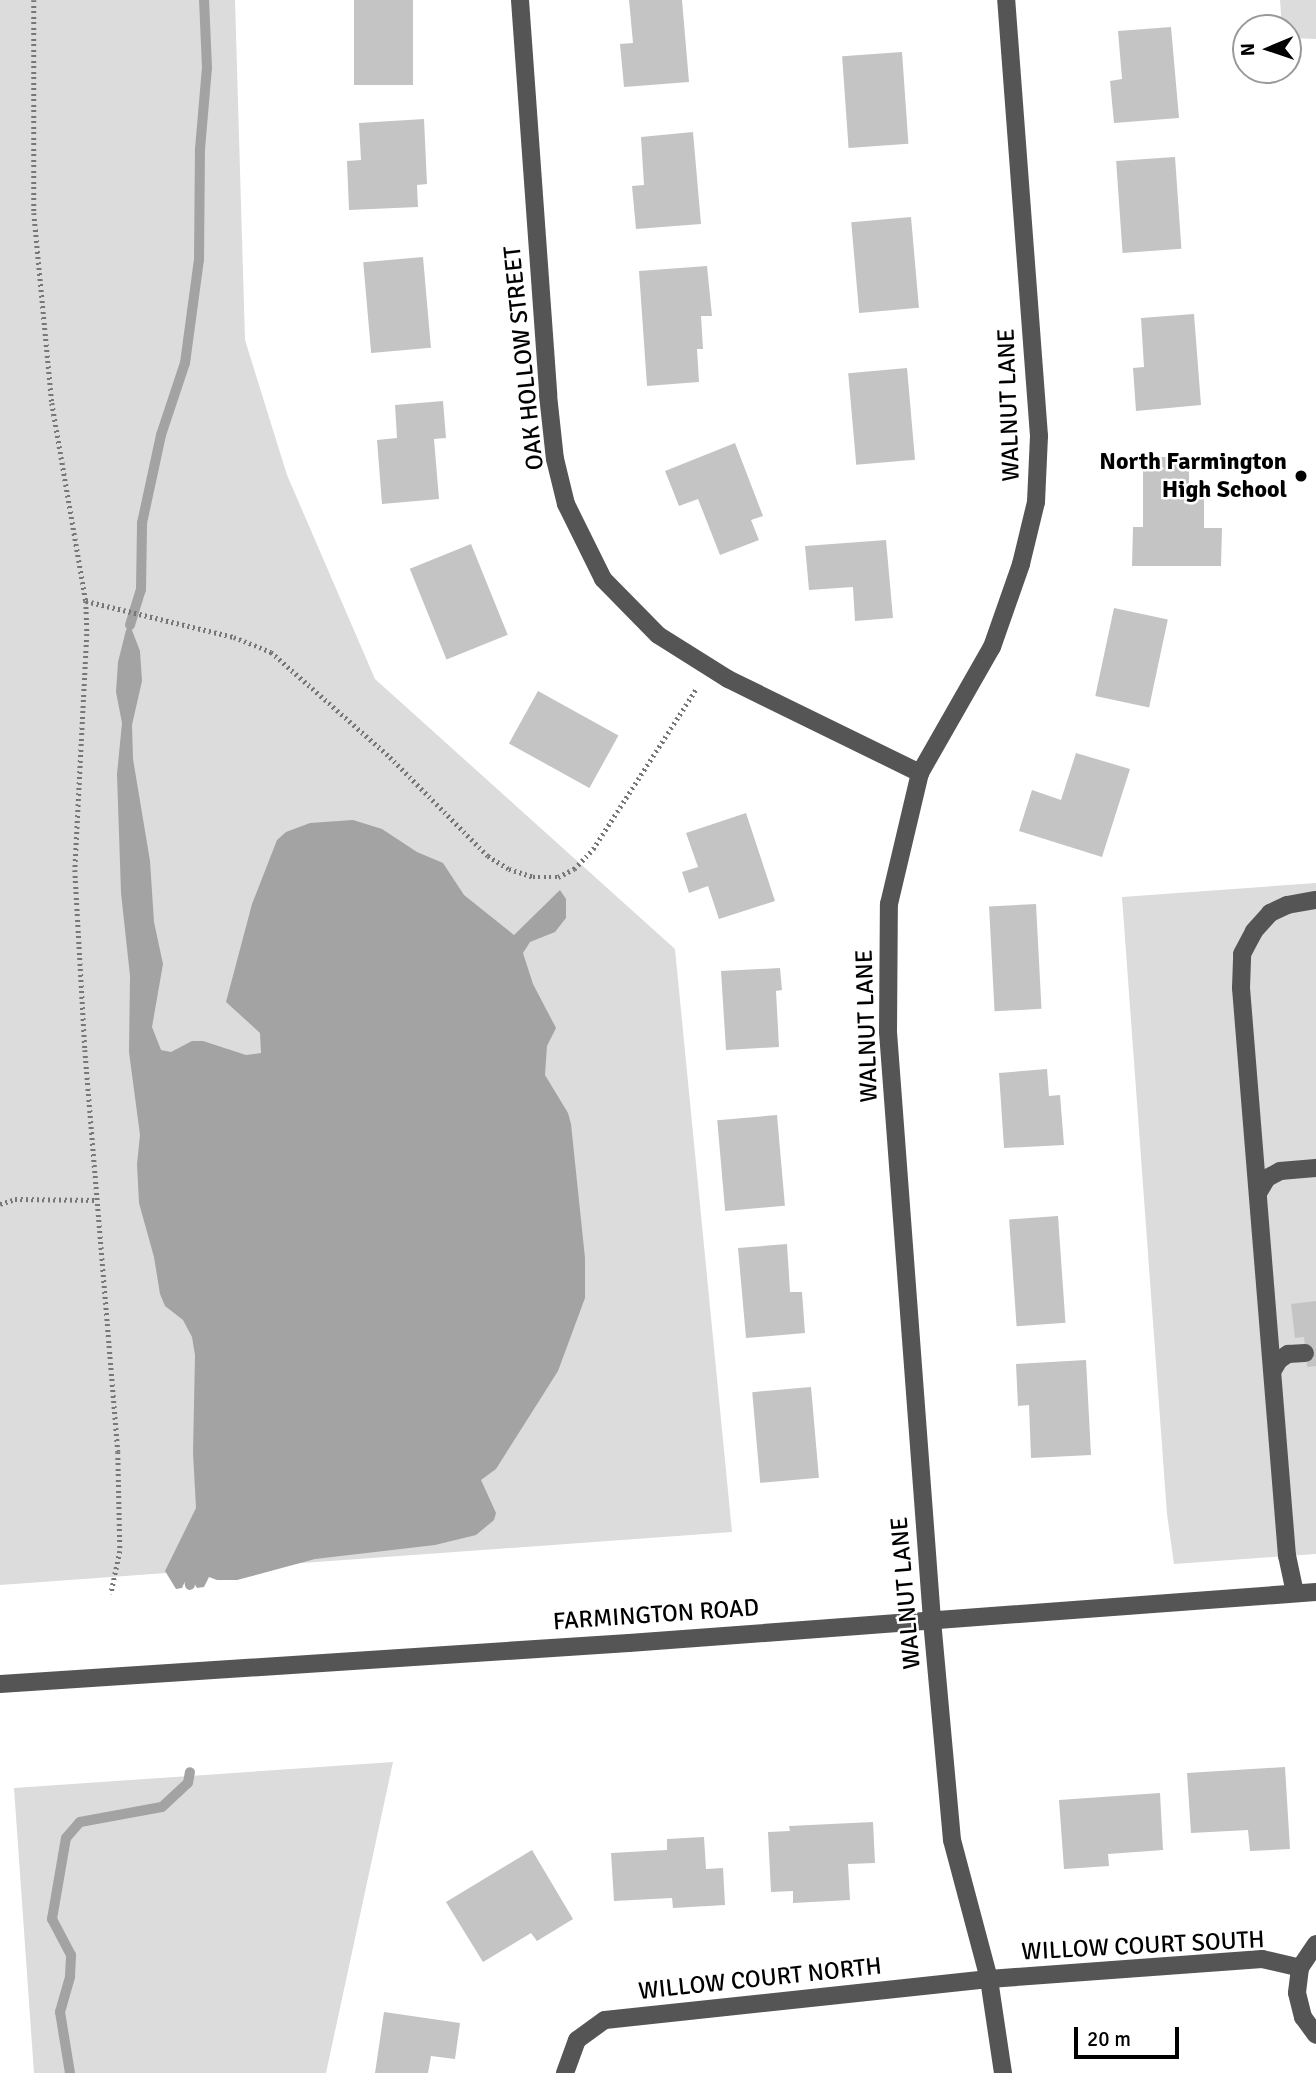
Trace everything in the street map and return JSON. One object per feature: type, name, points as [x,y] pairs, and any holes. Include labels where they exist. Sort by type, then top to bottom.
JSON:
[{"type":"street","name":"OAK HOLLOW STREET","points":[[520,0],[548,395],[555,459],[566,504],[603,579],[658,635],[708,666],[797,715],[920,773]]},
{"type":"street","name":"WALNUT LANE","points":[[1003,2073],[989,1979],[952,1840],[932,1620],[888,1032],[889,904],[920,773],[992,647],[1021,564],[1036,502],[1039,436],[1006,0]]},
{"type":"street","points":[[1295,1593],[1287,1556],[1241,988],[1242,954],[1254,931],[1270,913],[1287,905],[1316,900]]},
{"type":"street","points":[[1258,1193],[1266,1178],[1280,1171],[1316,1168]]},
{"type":"street","points":[[1273,1370],[1279,1360],[1289,1354],[1305,1353]]},
{"type":"street","name":"FARMINGTON ROAD","points":[[0,1684],[1316,1592]]},
{"type":"street","points":[[1316,1944],[1300,1968],[1297,1993],[1303,2017],[1316,2035]]},
{"type":"street","name":"WILLOW COURT SOUTH","points":[[989,1979],[1262,1959],[1300,1968]]},
{"type":"street","name":"WILLOW COURT NORTH","points":[[565,2073],[577,2040],[605,2020],[989,1979]]},
{"type":"path","points":[[34,0],[34,213],[52,403],[86,601],[88,634],[75,870],[96,1200],[118,1452],[120,1551],[111,1594]]},
{"type":"path","points":[[86,601],[114,610],[234,637],[271,652],[390,757],[488,856],[509,869],[533,877],[558,877],[574,869],[593,849],[708,666]]},
{"type":"path","points":[[0,1204],[15,1199],[96,1200]]},
{"type":"shaded area","points":[[0,0],[235,0],[245,340],[287,475],[375,679],[675,949],[732,1532],[0,1585]]},
{"type":"shaded area","points":[[1280,0],[1316,0],[1316,39],[1302,38],[1302,14],[1281,14]]},
{"type":"shaded area","points":[[130,625],[140,651],[142,681],[132,725],[133,759],[150,861],[154,922],[163,964],[152,1027],[161,1050],[171,1052],[192,1041],[203,1041],[246,1055],[261,1053],[260,1033],[226,1002],[252,904],[277,840],[286,832],[310,823],[353,820],[382,829],[417,852],[443,863],[464,895],[514,935],[560,890],[566,899],[566,918],[555,932],[530,942],[523,953],[533,984],[556,1028],[547,1046],[545,1075],[568,1113],[571,1124],[585,1258],[585,1298],[558,1371],[496,1469],[481,1480],[496,1513],[494,1520],[476,1535],[435,1545],[315,1559],[237,1580],[217,1580],[209,1577],[204,1587],[197,1588],[191,1578],[186,1579],[182,1588],[176,1589],[165,1571],[196,1508],[193,1453],[195,1355],[192,1337],[183,1320],[165,1306],[160,1294],[154,1257],[139,1203],[137,1164],[140,1135],[129,1052],[130,976],[121,893],[117,774],[122,723],[116,692],[118,662],[126,630]]},
{"type":"shaded area","points":[[1316,883],[1316,1554],[1174,1564],[1167,1514],[1122,897]]},
{"type":"shaded area","points":[[393,1762],[326,2073],[34,2073],[14,1788]]},
{"type":"building","points":[[354,0],[413,0],[413,85],[354,85]]},
{"type":"building","points":[[629,0],[682,0],[689,82],[624,87],[620,44],[633,43]]},
{"type":"building","points":[[1171,27],[1179,118],[1114,123],[1110,81],[1122,79],[1118,31]]},
{"type":"building","points":[[902,52],[908,144],[849,148],[842,56]]},
{"type":"building","points":[[424,119],[427,184],[417,185],[418,207],[349,210],[347,161],[361,160],[359,123]]},
{"type":"building","points":[[693,132],[701,224],[636,229],[632,186],[644,185],[641,137]]},
{"type":"building","points":[[1175,157],[1181,249],[1123,253],[1116,161]]},
{"type":"building","points":[[911,217],[919,308],[859,313],[851,222]]},
{"type":"building","points":[[423,257],[431,348],[371,353],[363,262]]},
{"type":"building","points":[[707,266],[712,316],[701,316],[703,349],[697,349],[699,382],[647,386],[639,271]]},
{"type":"building","points":[[1194,314],[1201,405],[1136,411],[1133,368],[1144,367],[1141,318]]},
{"type":"building","points":[[907,368],[915,460],[856,465],[848,373]]},
{"type":"building","points":[[443,401],[446,438],[434,439],[439,499],[382,504],[377,440],[397,438],[395,405]]},
{"type":"building","points":[[735,443],[763,516],[751,520],[759,540],[720,555],[698,499],[679,506],[665,471]]},
{"type":"building","points":[[1143,457],[1189,457],[1189,499],[1204,499],[1204,528],[1222,528],[1221,566],[1132,566],[1133,527],[1143,527]]},
{"type":"building","points":[[886,540],[893,618],[855,621],[853,587],[809,590],[805,546]]},
{"type":"building","points":[[471,544],[508,635],[447,660],[410,569]]},
{"type":"building","points":[[1114,608],[1168,619],[1149,707],[1095,696]]},
{"type":"building","points":[[538,691],[618,736],[589,788],[509,743]]},
{"type":"building","points":[[1076,753],[1130,769],[1102,857],[1019,831],[1032,790],[1061,800]]},
{"type":"building","points":[[746,813],[775,901],[719,919],[708,886],[689,893],[682,872],[698,867],[686,833]]},
{"type":"building","points":[[1036,904],[1041,1009],[995,1011],[989,906]]},
{"type":"building","points":[[780,968],[782,990],[776,991],[779,1047],[726,1050],[721,971]]},
{"type":"building","points":[[1047,1069],[1049,1096],[1060,1095],[1064,1145],[1004,1148],[999,1073]]},
{"type":"building","points":[[777,1115],[785,1206],[725,1211],[717,1120]]},
{"type":"building","points":[[1058,1216],[1065,1323],[1017,1326],[1009,1219]]},
{"type":"building","points":[[787,1244],[790,1292],[802,1292],[805,1333],[746,1338],[738,1248]]},
{"type":"building","points":[[1316,1301],[1316,1366],[1307,1367],[1304,1337],[1295,1338],[1291,1304]]},
{"type":"building","points":[[1086,1360],[1091,1455],[1031,1458],[1029,1405],[1018,1406],[1016,1364]]},
{"type":"building","points":[[811,1387],[819,1478],[760,1483],[752,1392]]},
{"type":"building","points":[[1285,1767],[1290,1849],[1250,1851],[1248,1830],[1191,1833],[1187,1773]]},
{"type":"building","points":[[1160,1793],[1163,1850],[1108,1854],[1109,1866],[1064,1869],[1059,1800]]},
{"type":"building","points":[[873,1822],[875,1863],[848,1864],[850,1900],[793,1903],[793,1891],[771,1892],[768,1832],[790,1831],[789,1826]]},
{"type":"building","points":[[704,1837],[706,1869],[723,1868],[725,1905],[673,1908],[672,1898],[614,1901],[611,1853],[667,1850],[667,1839]]},
{"type":"building","points":[[532,1850],[573,1919],[537,1941],[531,1933],[483,1962],[446,1902]]},
{"type":"building","points":[[384,2012],[460,2023],[455,2059],[431,2056],[428,2073],[375,2073]]},
{"type":"waterway","points":[[130,625],[141,590],[142,523],[161,435],[185,363],[199,260],[200,149],[207,68],[204,0]]},
{"type":"waterway","points":[[189,1579],[190,1585]]},
{"type":"waterway","points":[[70,2073],[60,2012],[70,1976],[71,1955],[52,1919],[66,1838],[80,1822],[162,1807],[188,1783],[190,1772]]},
{"type":"place","name":"North Farmington High School","points":[[1301,476]]}]
